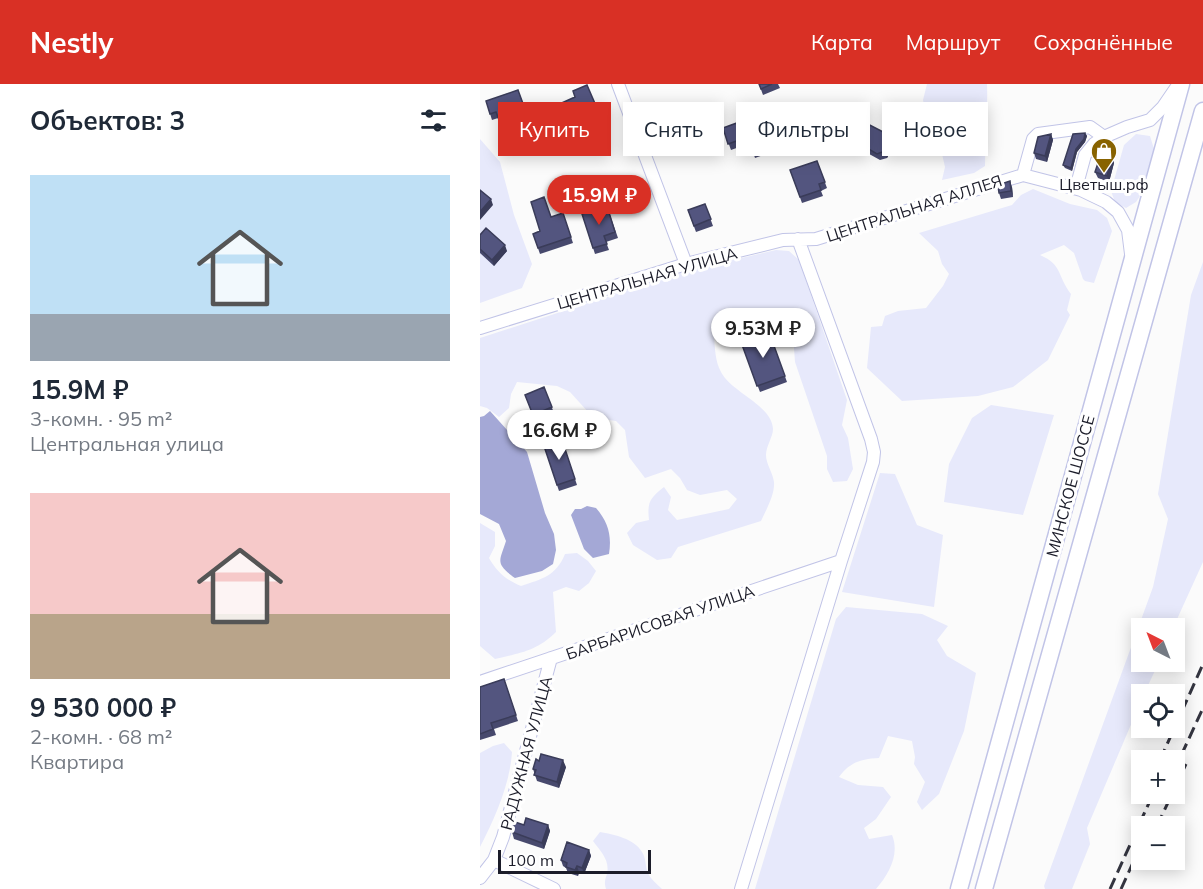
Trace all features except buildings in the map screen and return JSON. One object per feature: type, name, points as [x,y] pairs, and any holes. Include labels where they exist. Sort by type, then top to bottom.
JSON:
[{"type":"highway","name":"МИНСКОЕ ШОССЕ","points":[[959,889],[1180,84]]},
{"type":"highway","name":"МИНСКОЕ ШОССЕ","points":[[984,889],[1203,111]]},
{"type":"street","points":[[618,84],[686,264]]},
{"type":"street","points":[[1076,188],[1085,155],[1094,144],[1127,126],[1149,120],[1163,107],[1180,84]]},
{"type":"street","points":[[1104,137],[1090,127],[1038,134],[1033,139],[1018,176],[1076,188],[1106,202],[1118,212],[1128,230],[1131,267]]},
{"type":"street","name":"ЦЕНТРАЛЬНАЯ АЛЛЕЯ","points":[[816,239],[1018,176]]},
{"type":"street","points":[[741,889],[873,462],[874,452],[798,239]]},
{"type":"street","name":"ЦЕНТРАЛЬНАЯ УЛИЦА","points":[[480,328],[686,264],[783,240],[816,239]]},
{"type":"street","name":"БАРБАРИСОВАЯ УЛИЦА","points":[[480,682],[841,561]]},
{"type":"street","name":"РАДУЖНАЯ УЛИЦА","points":[[480,878],[494,860],[503,837],[551,658]]},
{"type":"street","points":[[494,860],[554,889]]},
{"type":"shaded area","points":[[927,84],[987,84],[987,102],[923,102]]},
{"type":"shaded area","points":[[1136,134],[1150,136],[1154,149],[1140,196],[1136,202],[1126,208],[1115,202],[1111,191],[1124,145]]},
{"type":"shaded area","points":[[480,139],[500,162],[514,215],[532,264],[522,288],[480,303]]},
{"type":"shaded area","points":[[942,156],[985,156],[985,166],[974,173],[942,180],[945,167]]},
{"type":"shaded area","points":[[1033,189],[1070,204],[1097,210],[1107,218],[1112,231],[1094,283],[1083,279],[1074,253],[1064,245],[1040,255],[1053,263],[1071,294],[1067,310],[1070,315],[1048,360],[1013,387],[978,396],[902,401],[867,368],[871,327],[882,326],[885,316],[898,311],[926,308],[943,286],[949,274],[942,264],[938,251],[919,233],[1012,205],[1021,195]]},
{"type":"shaded area","points":[[776,250],[789,251],[799,260],[847,400],[842,425],[848,438],[853,469],[847,481],[833,482],[827,469],[827,456],[795,362],[793,335],[788,321],[778,311],[751,322],[725,328],[714,336],[716,359],[721,372],[726,379],[759,406],[771,421],[773,432],[766,455],[774,482],[770,502],[761,521],[678,547],[671,558],[657,560],[633,545],[627,533],[636,523],[649,520],[649,505],[659,491],[664,487],[671,497],[668,510],[677,520],[729,509],[737,499],[727,490],[700,495],[687,490],[671,469],[645,478],[629,457],[625,430],[616,421],[602,419],[589,413],[570,392],[557,386],[517,382],[511,394],[509,408],[499,417],[480,406],[480,338],[690,270]]},
{"type":"shaded area","points":[[1203,262],[1203,562],[1178,618],[1142,618],[1153,587],[1168,519],[1158,494],[1191,295]]},
{"type":"shaded area","points":[[991,405],[1054,415],[1023,515],[944,502],[949,464],[972,418]]},
{"type":"shaded area","points":[[880,473],[895,474],[917,525],[943,535],[934,607],[842,592]]},
{"type":"shaded area","points":[[480,523],[495,532],[495,546],[489,558],[492,563],[502,575],[521,586],[542,579],[553,572],[565,554],[577,553],[596,571],[589,583],[579,591],[566,587],[553,592],[556,632],[528,650],[495,659],[480,646]]},
{"type":"shaded area","points":[[846,607],[922,614],[948,626],[937,640],[947,656],[976,673],[964,731],[939,794],[922,810],[917,802],[925,782],[914,764],[912,741],[888,736],[879,758],[856,762],[839,777],[858,785],[883,787],[891,797],[876,819],[864,828],[869,839],[892,835],[894,842],[892,864],[876,889],[755,889],[836,619]]},
{"type":"shaded area","points":[[1131,647],[1131,672],[1154,672],[1149,684],[1131,684],[1131,725],[1087,828],[1090,844],[1072,889],[1045,889],[1044,886]]},
{"type":"shaded area","points":[[504,743],[512,752],[511,764],[496,813],[480,847],[480,753]]},
{"type":"shaded area","points":[[600,832],[623,838],[639,847],[649,876],[662,889],[606,889],[607,864],[593,841]]},
{"type":"water","points":[[490,411],[527,452],[545,513],[554,534],[556,550],[553,564],[542,571],[515,578],[501,565],[506,541],[499,524],[480,514],[480,417]]},
{"type":"water","points":[[587,506],[596,508],[604,518],[610,541],[609,554],[593,558],[584,549],[571,515],[575,509]]},
{"type":"railway","points":[[1164,750],[1203,664]]},
{"type":"railway","points":[[1184,750],[1203,708]]},
{"type":"railway","points":[[1110,889],[1148,804]]},
{"type":"railway","points":[[1162,816],[1167,804]]},
{"type":"railway","points":[[1121,889],[1131,867]]},
{"type":"place","name":"Цветыш.рф","points":[[1104,174]]}]
